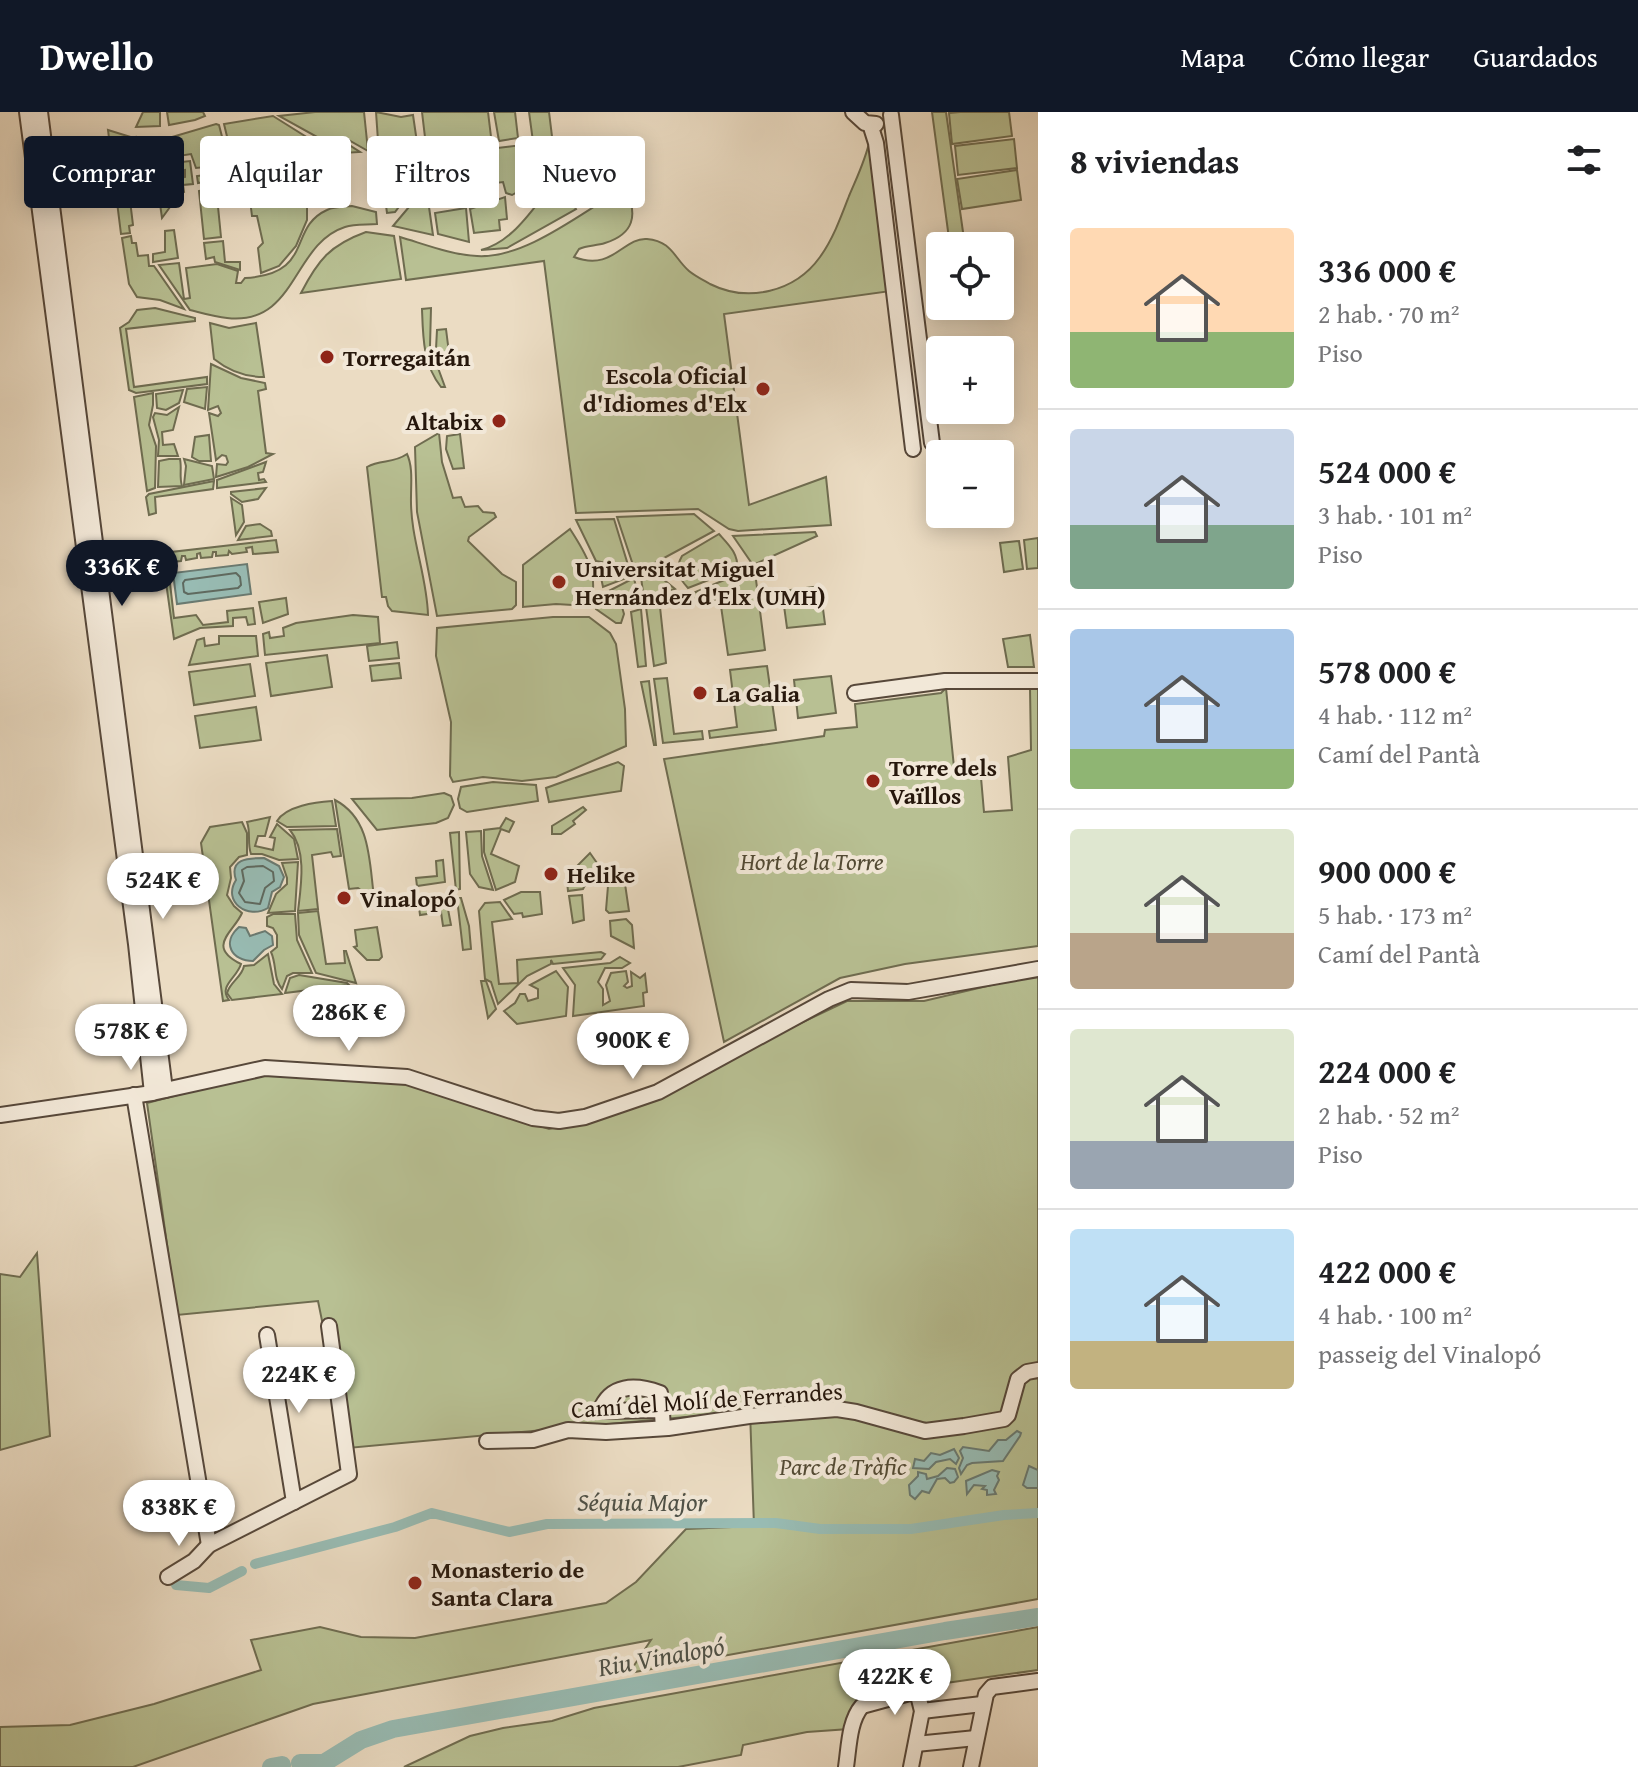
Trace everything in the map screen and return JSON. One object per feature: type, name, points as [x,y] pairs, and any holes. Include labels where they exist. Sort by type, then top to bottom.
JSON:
[{"type":"street","points":[[27,112],[136,944],[159,1092]]},
{"type":"street","points":[[40,112],[159,1092]]},
{"type":"street","points":[[853,112],[870,124],[880,123],[892,113]]},
{"type":"street","points":[[892,113],[926,391]]},
{"type":"street","points":[[870,124],[876,143],[913,449]]},
{"type":"street","points":[[911,427],[922,431],[930,424]]},
{"type":"street","points":[[930,424],[932,440]]},
{"type":"street","points":[[855,693],[945,681],[1038,681]]},
{"type":"street","points":[[3,1113],[159,1092],[265,1068],[407,1077],[533,1118],[559,1121],[585,1117],[658,1092],[851,990],[908,992],[1038,969]]},
{"type":"street","points":[[134,1095],[209,1545]]},
{"type":"street","points":[[168,1577],[194,1561],[209,1545],[349,1474],[329,1326]]},
{"type":"street","points":[[267,1335],[294,1502]]},
{"type":"street","name":"Camí del Molí de Ferrandes","points":[[487,1441],[533,1440],[568,1430],[606,1432],[663,1428],[749,1416],[837,1409],[925,1431],[964,1426],[1004,1419],[1011,1410],[1018,1379],[1027,1372],[1038,1370]]},
{"type":"street","points":[[662,1410],[663,1428]]},
{"type":"street","points":[[971,1767],[982,1704],[992,1687],[1038,1681]]},
{"type":"street","points":[[846,1767],[853,1719],[862,1706],[917,1691],[922,1711],[911,1767]]},
{"type":"street","points":[[922,1711],[982,1704]]},
{"type":"street","points":[[916,1744],[976,1738]]},
{"type":"green space","points":[[143,112],[160,112],[160,126],[136,127]]},
{"type":"green space","points":[[167,112],[203,112],[205,116],[169,125]]},
{"type":"green space","points":[[364,112],[367,150],[351,141],[351,136],[315,136],[279,116]]},
{"type":"green space","points":[[376,112],[401,117],[413,115],[416,136],[378,136]]},
{"type":"green space","points":[[422,112],[488,112],[491,136],[425,136]]},
{"type":"green space","points":[[494,112],[515,112],[518,136],[499,141]]},
{"type":"green space","points":[[529,112],[549,112],[552,136],[532,136]]},
{"type":"green space","points":[[932,112],[946,112],[963,232],[948,232]]},
{"type":"green space","points":[[1009,112],[1012,136],[952,144],[949,113]]},
{"type":"green space","points":[[273,116],[305,136],[227,136],[224,124]]},
{"type":"green space","points":[[216,124],[222,136],[200,136],[200,168],[196,168],[191,154],[184,155],[184,136],[176,136]]},
{"type":"green space","points":[[108,130],[128,136],[109,136]]},
{"type":"green space","points":[[870,139],[891,291],[724,314],[749,505],[826,477],[831,525],[738,531],[729,529],[698,509],[576,513],[544,261],[406,280],[400,237],[458,254],[495,255],[531,243],[592,208],[632,208],[628,229],[615,239],[579,249],[574,257],[598,260],[639,240],[655,240],[667,247],[689,271],[710,284],[740,293],[770,291],[798,279],[825,250]]},
{"type":"green space","points":[[1014,139],[1017,168],[958,175],[955,146]]},
{"type":"green space","points":[[515,146],[515,193],[512,195],[506,193],[503,182],[499,183],[499,148]]},
{"type":"green space","points":[[190,161],[193,184],[184,185],[184,162]]},
{"type":"green space","points":[[1017,170],[1021,200],[962,209],[957,179]]},
{"type":"green space","points":[[505,197],[507,219],[499,220],[500,230],[474,233],[470,209],[499,208],[499,199]]},
{"type":"green space","points":[[351,206],[376,212],[377,224],[349,226],[328,236],[314,250],[281,297],[268,310],[250,317],[222,317],[190,310],[159,265],[179,263],[184,299],[190,298],[186,268],[217,264],[238,271],[236,283],[241,283],[245,278],[267,275],[282,268],[291,259],[315,218],[333,208]]},
{"type":"green space","points":[[118,208],[131,208],[133,225],[129,226],[130,233],[121,234]]},
{"type":"green space","points":[[161,208],[169,208],[162,218]]},
{"type":"green space","points":[[201,208],[218,208],[221,237],[204,239]]},
{"type":"green space","points":[[251,208],[307,208],[307,220],[296,246],[279,266],[261,273],[258,248],[263,243],[257,216],[252,216]]},
{"type":"green space","points":[[386,208],[398,208],[395,212],[387,213]]},
{"type":"green space","points":[[408,208],[429,208],[433,235],[393,226]]},
{"type":"green space","points":[[466,208],[469,242],[438,234],[435,213]]},
{"type":"green space","points":[[534,208],[576,209],[507,248],[481,250],[494,245],[515,229]]},
{"type":"green space","points":[[174,230],[178,258],[153,262],[153,254],[165,252],[165,231]]},
{"type":"green space","points":[[366,232],[394,236],[401,279],[301,293],[326,255],[343,242]]},
{"type":"green space","points":[[131,236],[132,243],[136,243],[138,256],[148,255],[149,266],[154,266],[184,309],[160,300],[137,297],[129,284],[122,238]]},
{"type":"green space","points":[[223,241],[225,262],[240,262],[240,270],[215,262],[214,257],[206,259],[204,243]]},
{"type":"green space","points":[[155,308],[195,318],[195,321],[126,329],[134,387],[207,377],[207,384],[136,393],[129,390],[120,328],[129,322],[137,310]]},
{"type":"green space","points":[[431,308],[430,346],[445,387],[441,387],[435,378],[425,350],[422,309]]},
{"type":"green space","points":[[210,323],[229,328],[256,323],[264,377],[238,372],[214,359]]},
{"type":"green space","points":[[446,329],[450,361],[441,362],[436,349],[437,330]]},
{"type":"green space","points":[[211,364],[241,378],[265,383],[266,389],[258,391],[266,453],[273,454],[248,467],[216,477],[217,464],[226,465],[228,462],[222,455],[216,460],[209,413],[218,416],[221,413],[218,406],[208,410]]},
{"type":"green space","points":[[207,387],[205,409],[184,402],[187,389]]},
{"type":"green space","points":[[183,390],[179,403],[166,410],[157,408],[156,394]]},
{"type":"green space","points":[[153,393],[149,425],[156,446],[155,488],[147,491],[134,397]]},
{"type":"green space","points":[[179,407],[173,430],[162,432],[163,445],[174,444],[178,456],[158,456],[159,440],[153,417],[155,413],[167,415]]},
{"type":"green space","points":[[439,433],[442,462],[453,498],[461,497],[465,507],[478,506],[483,512],[494,513],[496,517],[468,541],[502,574],[516,582],[516,605],[512,609],[437,616],[417,512],[415,447]]},
{"type":"green space","points":[[460,434],[464,468],[453,469],[446,449],[447,436]]},
{"type":"green space","points":[[209,435],[211,461],[199,461],[192,457],[195,437]]},
{"type":"green space","points":[[407,454],[411,470],[411,512],[428,615],[392,611],[386,597],[382,597],[367,467]]},
{"type":"green space","points":[[180,459],[182,486],[158,487],[159,461]]},
{"type":"green space","points":[[184,459],[212,466],[214,479],[184,485]]},
{"type":"green space","points":[[266,462],[263,472],[258,473],[259,480],[266,482],[217,488],[217,480]]},
{"type":"green space","points":[[214,481],[213,489],[155,497],[156,513],[149,515],[146,497],[149,494]]},
{"type":"green space","points":[[266,488],[258,499],[242,502],[231,494],[231,492]]},
{"type":"green space","points":[[231,498],[242,505],[244,522],[236,535]]},
{"type":"green space","points":[[694,514],[714,531],[635,571],[617,517]]},
{"type":"green space","points":[[614,519],[627,567],[596,561],[576,520]]},
{"type":"green space","points":[[260,524],[271,531],[272,536],[238,540],[246,526]]},
{"type":"green space","points":[[570,529],[590,565],[593,585],[589,606],[556,604],[523,607],[523,565]]},
{"type":"green space","points":[[815,532],[817,536],[753,565],[733,536]]},
{"type":"green space","points":[[719,534],[735,554],[737,569],[688,588],[678,573],[682,556]]},
{"type":"green space","points":[[1038,538],[1038,568],[1027,569],[1024,540]]},
{"type":"green space","points":[[276,540],[278,552],[253,554],[252,547],[246,548],[247,552],[232,554],[229,551],[228,555],[216,556],[213,552],[212,557],[201,558],[200,553],[197,558],[186,560],[182,556],[181,561],[172,562],[171,557],[167,557],[174,618],[196,615],[203,625],[228,622],[227,611],[253,608],[255,624],[248,625],[246,617],[233,618],[233,626],[200,628],[174,639],[163,561],[155,561],[154,554]]},
{"type":"green space","points":[[1019,541],[1023,569],[1004,572],[1000,543]]},
{"type":"green space","points":[[602,567],[627,572],[629,577],[603,587]]},
{"type":"green space","points":[[652,570],[675,589],[644,600],[641,577]]},
{"type":"green space","points":[[748,570],[755,572],[765,650],[728,655],[720,599],[692,602],[691,594]]},
{"type":"green space","points":[[634,578],[639,601],[622,607],[624,614],[621,623],[616,623],[596,609],[599,596]]},
{"type":"green space","points":[[820,586],[825,624],[787,628],[782,591]]},
{"type":"green space","points":[[686,594],[688,604],[660,607],[666,663],[654,666],[646,607]]},
{"type":"green space","points":[[286,598],[288,614],[263,623],[259,602]]},
{"type":"green space","points":[[641,609],[646,666],[638,667],[631,612]]},
{"type":"green space","points":[[353,615],[378,617],[380,643],[265,655],[263,634],[269,632],[270,638],[284,636],[283,628],[296,623]]},
{"type":"green space","points":[[553,617],[589,617],[610,633],[616,644],[625,709],[626,746],[556,777],[522,781],[483,777],[453,782],[450,776],[451,722],[436,656],[437,628]]},
{"type":"green space","points":[[1030,635],[1034,667],[1008,667],[1003,639]]},
{"type":"green space","points":[[219,636],[256,636],[258,656],[189,665],[197,640],[204,638],[205,646],[219,644]]},
{"type":"green space","points":[[397,642],[399,658],[369,661],[367,646]]},
{"type":"green space","points":[[327,655],[332,687],[271,696],[266,663]]},
{"type":"green space","points":[[399,663],[401,678],[372,681],[370,666]]},
{"type":"green space","points":[[250,664],[255,696],[194,705],[189,672]]},
{"type":"green space","points":[[767,666],[776,730],[710,738],[709,731],[737,727],[730,670]]},
{"type":"green space","points":[[831,676],[836,713],[798,718],[794,680]]},
{"type":"green space","points":[[667,678],[674,734],[702,731],[703,739],[663,743],[654,679]]},
{"type":"green space","points":[[649,681],[656,745],[641,682]]},
{"type":"green space","name":"Hort de la Torre","points":[[946,688],[954,767],[980,766],[984,812],[1012,810],[1008,757],[1031,750],[1030,688],[1038,688],[1038,946],[905,964],[840,978],[724,1042],[664,759],[824,736],[825,730],[857,727],[855,704],[941,693]]},
{"type":"green space","points":[[256,707],[261,740],[200,748],[195,716]]},
{"type":"green space","points":[[618,762],[624,766],[621,791],[549,802],[546,788]]},
{"type":"green space","points":[[493,782],[536,785],[538,801],[467,812],[460,808],[458,799],[461,787]]},
{"type":"green space","points":[[444,793],[451,796],[454,805],[448,818],[436,823],[377,830],[352,799],[412,798]]},
{"type":"green space","points":[[335,800],[347,808],[362,829],[374,897],[358,888],[349,889]]},
{"type":"green space","points":[[332,801],[336,826],[287,827],[277,821],[294,808]]},
{"type":"green space","points":[[583,807],[586,810],[573,821],[575,824],[561,834],[552,834],[552,826]]},
{"type":"green space","points":[[270,817],[265,836],[258,836],[255,846],[273,850],[275,838],[270,837],[277,824],[294,839],[298,859],[279,860],[251,854],[247,822]]},
{"type":"green space","points":[[506,818],[514,822],[509,832],[501,829],[491,854],[519,866],[515,882],[496,890],[484,852],[484,830],[500,828]]},
{"type":"green space","points":[[242,822],[247,833],[247,855],[239,857],[230,867],[227,895],[242,913],[223,945],[230,957],[241,964],[227,986],[229,1000],[223,1001],[201,843],[210,827]]},
{"type":"green space","points":[[337,829],[341,856],[333,857],[331,852],[312,855],[318,909],[298,911],[301,858],[290,830]]},
{"type":"green space","points":[[481,831],[482,856],[493,890],[479,887],[470,874],[466,832]]},
{"type":"green space","points":[[459,832],[460,889],[456,890],[450,833]]},
{"type":"green space","points":[[590,853],[597,863],[583,889],[568,891],[567,881]]},
{"type":"green space","points":[[443,860],[445,882],[417,886],[416,878],[437,876],[436,861]]},
{"type":"green space","points":[[298,862],[295,911],[268,913],[276,894],[287,884],[282,863]]},
{"type":"green space","points":[[622,876],[629,911],[609,913],[606,910],[608,886],[613,877]]},
{"type":"green space","points":[[521,892],[540,892],[542,914],[523,917],[522,913],[514,914],[504,900]]},
{"type":"green space","points":[[582,895],[584,920],[573,923],[569,896]]},
{"type":"green space","points":[[457,898],[461,898],[469,926],[471,949],[463,950]]},
{"type":"green space","points":[[500,902],[512,919],[492,922],[499,984],[518,983],[517,960],[605,954],[601,959],[553,964],[551,960],[551,964],[527,976],[498,1004],[491,982],[485,979],[479,911],[485,903]]},
{"type":"green space","points":[[447,904],[451,925],[443,926],[441,912],[420,915],[419,907]]},
{"type":"green space","points":[[318,911],[326,964],[345,963],[346,951],[356,983],[316,973],[299,935],[298,913]]},
{"type":"green space","points":[[295,914],[297,940],[312,973],[287,976],[282,989],[271,952],[277,947],[277,935],[273,928],[267,926],[267,917]]},
{"type":"green space","points":[[626,919],[632,925],[634,948],[611,936],[610,921]]},
{"type":"green space","points":[[377,927],[382,957],[367,960],[354,947],[357,946],[355,930]]},
{"type":"green space","points":[[268,954],[274,984],[282,994],[232,1000],[227,993],[244,966],[254,965]]},
{"type":"green space","points":[[620,957],[630,963],[622,968],[605,968],[598,982],[603,989],[603,1005],[610,1001],[606,985],[611,973],[626,971],[628,982],[624,986],[627,988],[632,986],[631,972],[640,978],[645,974],[647,992],[643,993],[644,1006],[573,1016],[575,985],[563,968],[610,963]]},
{"type":"green space","points":[[556,971],[568,987],[566,1016],[517,1024],[504,1011],[515,1003],[520,994],[525,994],[528,1001],[538,998],[538,989],[530,985]]},
{"type":"green space","name":"Parc de Tràfic","points":[[1038,974],[1038,1599],[629,1673],[651,1640],[313,1704],[133,1767],[0,1767],[0,1727],[70,1725],[154,1704],[261,1670],[251,1640],[320,1627],[361,1637],[415,1638],[606,1603],[636,1582],[686,1529],[754,1526],[750,1411],[348,1448],[318,1301],[177,1315],[147,1103],[263,1073],[413,1084],[549,1129],[617,1111],[847,1001],[924,1001]]},
{"type":"green space","points":[[299,975],[349,985],[285,993],[290,978]]},
{"type":"green space","points":[[481,981],[486,981],[496,1009],[488,1018]]},
{"type":"green space","points":[[37,1253],[50,1436],[0,1450],[0,1274],[20,1277]]},
{"type":"green space","points":[[1038,1627],[1038,1670],[925,1686],[855,1707],[849,1729],[807,1732],[743,1745],[741,1755],[678,1767],[404,1767],[470,1736],[503,1728],[552,1721],[594,1708]]},
{"type":"water","points":[[247,564],[251,594],[177,604],[173,573]]},
{"type":"water","points":[[264,858],[279,866],[284,877],[280,887],[272,892],[268,908],[253,912],[245,910],[239,907],[232,895],[235,868],[246,859]]},
{"type":"water","points":[[239,927],[246,928],[250,936],[265,931],[272,936],[273,945],[253,961],[239,958],[230,945]]},
{"type":"water","points":[[1017,1431],[1021,1433],[1020,1436],[1003,1461],[972,1463],[961,1474],[959,1468],[963,1458],[960,1451],[963,1447],[989,1451],[998,1440],[1006,1440]]},
{"type":"water","points":[[954,1449],[959,1458],[956,1464],[950,1459],[936,1462],[929,1469],[913,1468],[915,1459],[924,1461],[931,1453],[940,1455]]},
{"type":"water","points":[[1029,1466],[1038,1470],[1038,1488],[1023,1485]]},
{"type":"water","points":[[947,1468],[955,1469],[958,1477],[954,1482],[937,1479],[929,1493],[922,1491],[915,1499],[910,1495],[909,1485],[918,1472],[926,1474],[927,1479],[938,1476]]},
{"type":"water","points":[[992,1470],[999,1472],[994,1490],[996,1494],[987,1495],[987,1490],[982,1489],[985,1486],[974,1485],[967,1494],[966,1481]]},
{"type":"waterway","name":"Séquia Major","points":[[255,1564],[395,1527],[432,1513],[509,1532],[547,1524],[776,1523],[820,1529],[911,1529],[1038,1513]]},
{"type":"waterway","name":"Séquia Major","points":[[176,1585],[209,1588],[242,1571]]},
{"type":"waterway","name":"Riu Vinalopó","points":[[300,1763],[324,1763],[361,1740],[393,1729],[1038,1617]]},
{"type":"waterway","name":"Riu Vinalopó","points":[[271,1767],[282,1765]]},
{"type":"place","name":"Torregaitán","points":[[327,357]]},
{"type":"place","name":"Escola Oficial d'Idiomes d'Elx","points":[[763,389]]},
{"type":"place","name":"Altabix","points":[[499,421]]},
{"type":"place","name":"Universitat Miguel Hernández d'Elx (UMH)","points":[[559,582]]},
{"type":"place","name":"La Galia","points":[[700,693]]},
{"type":"place","name":"Torre dels Vaïllos","points":[[873,781]]},
{"type":"place","name":"Helike","points":[[551,874]]},
{"type":"place","name":"Vinalopó","points":[[344,898]]},
{"type":"place","name":"Monasterio de Santa Clara","points":[[415,1583]]}]
